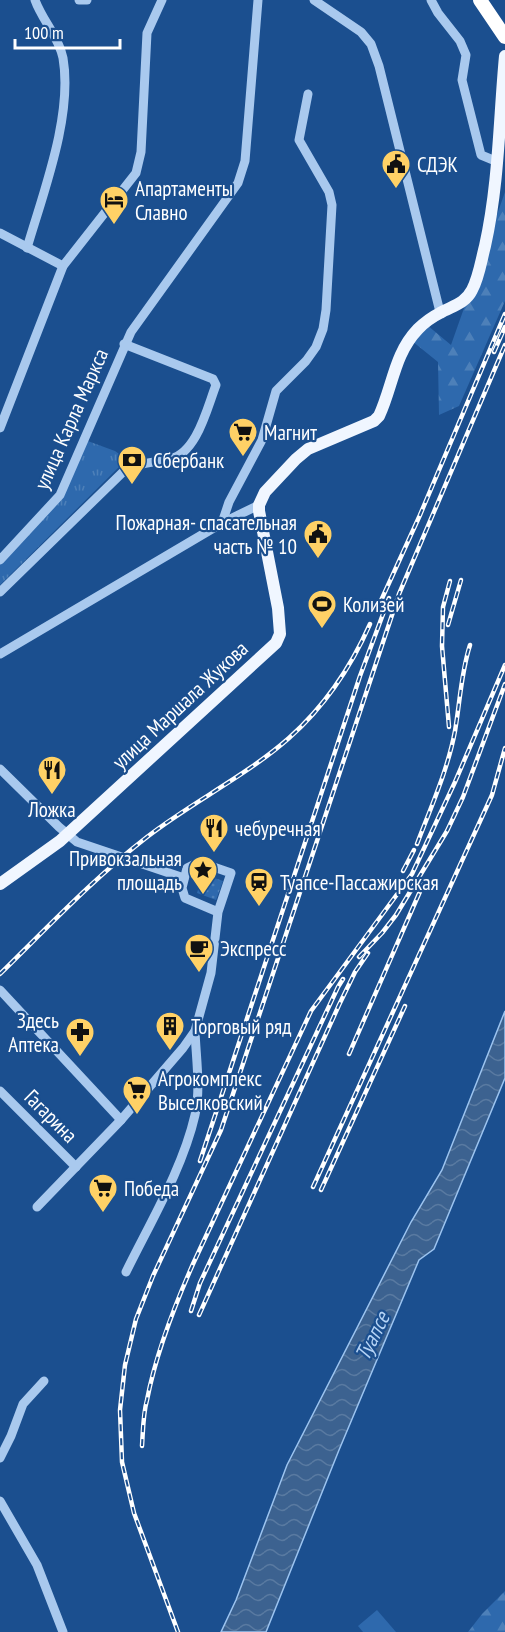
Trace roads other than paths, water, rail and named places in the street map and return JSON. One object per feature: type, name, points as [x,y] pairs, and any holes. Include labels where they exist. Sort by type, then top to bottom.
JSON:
[{"type":"highway","points":[[481,3],[505,37]]},
{"type":"main road","points":[[259,505],[265,492],[308,449],[374,421],[379,416],[398,358],[406,343],[418,329],[440,312],[460,304],[472,292],[491,217],[500,160],[505,56]]},
{"type":"main road","points":[[500,129],[505,141]]},
{"type":"main road","points":[[491,217],[505,184]]},
{"type":"main road","name":"улица Маршала Жукова","points":[[0,884],[67,834],[276,643],[280,634],[279,616],[259,505]]},
{"type":"street","points":[[27,248],[52,162],[64,97],[63,56],[35,0]]},
{"type":"street","points":[[79,0],[87,0]]},
{"type":"street","points":[[0,428],[63,266],[136,173],[141,152],[147,33],[162,0]]},
{"type":"street","name":"улица Карла Маркса","points":[[0,560],[60,495],[124,344],[238,183],[245,161],[258,0]]},
{"type":"street","points":[[314,0],[361,32],[371,44],[379,66],[440,312]]},
{"type":"street","points":[[431,0],[460,41],[466,55],[462,80],[481,155],[500,160]]},
{"type":"street","points":[[222,523],[229,502],[262,440],[276,391],[306,361],[316,347],[323,329],[332,205],[329,192],[300,140],[308,94]]},
{"type":"street","points":[[0,233],[63,266]]},
{"type":"street","name":"улица Карла Маркса","points":[[0,592],[124,471],[140,464],[175,458],[182,454],[194,440],[216,385],[213,379],[124,344]]},
{"type":"street","points":[[0,654],[222,523],[259,505]]},
{"type":"street","points":[[0,769],[67,834],[85,845],[184,878]]},
{"type":"street","points":[[126,1272],[175,1173],[195,1115],[197,1100],[195,1031],[211,973],[218,912],[231,873],[199,862],[188,868],[184,878],[182,888],[185,898],[218,912]]},
{"type":"street","points":[[0,990],[121,1120]]},
{"type":"street","points":[[37,1207],[121,1120],[195,1031]]},
{"type":"street","name":"Гагарина","points":[[0,1091],[76,1167]]},
{"type":"street","points":[[0,1458],[23,1404],[44,1381]]},
{"type":"street","points":[[0,1501],[37,1565],[63,1632]]},
{"type":"water","name":"Туапсе","points":[[505,1011],[505,1078],[434,1249],[419,1260],[266,1632],[221,1632],[236,1600],[287,1465],[411,1222],[442,1170]]},
{"type":"railway","points":[[379,605],[420,515],[505,314]]},
{"type":"railway","points":[[494,352],[505,327]]},
{"type":"railway","points":[[178,1632],[134,1513],[122,1462],[120,1410],[125,1365],[136,1319],[153,1276],[221,1130],[399,594],[505,345]]},
{"type":"railway","points":[[448,625],[461,580]]},
{"type":"railway","points":[[449,727],[442,646],[443,607],[450,581]]},
{"type":"railway","points":[[200,1161],[360,676],[389,598]]},
{"type":"railway","points":[[0,974],[127,853],[164,824],[255,765],[302,726],[346,671],[370,624]]},
{"type":"railway","points":[[417,844],[439,788],[452,745],[470,645]]},
{"type":"railway","points":[[142,1446],[145,1411],[155,1365],[172,1314],[193,1264],[311,1011],[412,874],[455,782],[505,665]]},
{"type":"railway","points":[[359,957],[396,915],[447,831],[463,797],[505,684]]},
{"type":"railway","points":[[313,1187],[492,795],[505,748]]},
{"type":"railway","points":[[403,871],[414,850]]},
{"type":"railway","points":[[349,1054],[425,880]]},
{"type":"railway","points":[[199,1315],[339,1005],[355,972],[368,953]]},
{"type":"railway","points":[[191,1311],[200,1283],[343,979]]},
{"type":"railway","points":[[321,1190],[405,1006]]},
{"type":"place","name":"СДЭК","points":[[396,190]]},
{"type":"place","name":"Апартаменты Славно","points":[[114,226]]},
{"type":"place","name":"Магнит","points":[[243,458]]},
{"type":"place","name":"Сбербанк","points":[[132,486]]},
{"type":"place","name":"Пожарная- спасательная часть № 10","points":[[318,560]]},
{"type":"place","name":"Колизей","points":[[322,630]]},
{"type":"place","name":"Ложка","points":[[52,796]]},
{"type":"place","name":"чебуречная","points":[[214,854]]},
{"type":"place","name":"Привокзальная площадь","points":[[203,896]]},
{"type":"place","name":"Туапсе-Пассажирская","points":[[259,908]]},
{"type":"place","name":"Экспресс","points":[[199,974]]},
{"type":"place","name":"Торговый ряд","points":[[170,1052]]},
{"type":"place","name":"Здесь Аптека","points":[[80,1058]]},
{"type":"place","name":"Агрокомплекс Выселковский","points":[[137,1116]]},
{"type":"place","name":"Победа","points":[[103,1214]]}]
